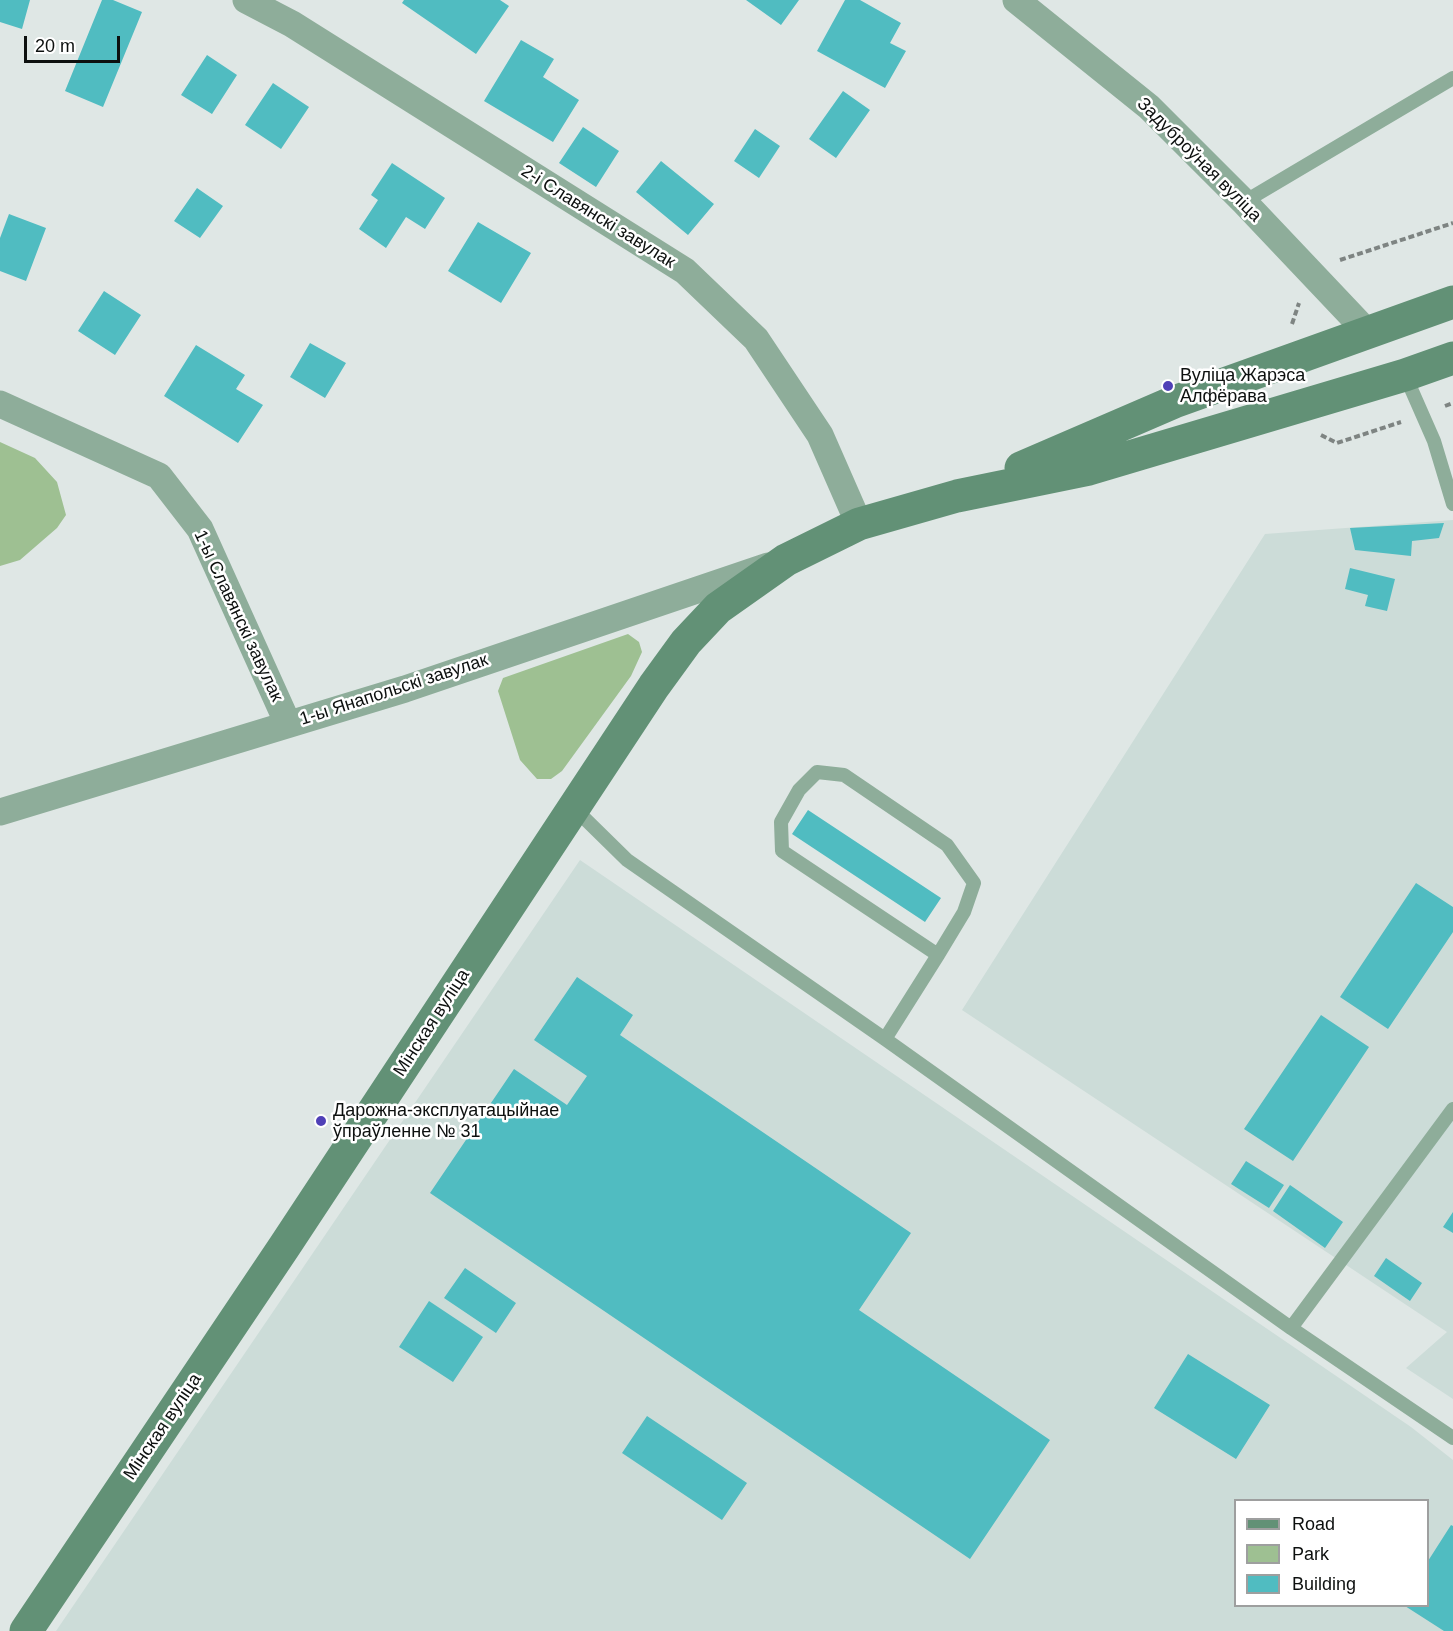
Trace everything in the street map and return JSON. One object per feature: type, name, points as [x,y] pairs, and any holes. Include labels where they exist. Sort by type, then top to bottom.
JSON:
[{"type":"main road","points":[[957,496],[1174,402],[1453,302]]},
{"type":"main road","points":[[1369,334],[1405,375]]},
{"type":"main road","points":[[957,496],[1089,469],[1405,375],[1453,358]]},
{"type":"main road","name":"Мінская вуліца","points":[[26,1631],[290,1238],[573,808],[686,642],[718,608],[786,560],[859,524],[957,496]]},
{"type":"street","name":"2-і Славянскі завулак","points":[[246,0],[292,24],[685,272],[756,339],[820,435],[859,524]]},
{"type":"street","name":"Задуброўная вуліца","points":[[1016,0],[1149,107],[1244,202],[1313,278],[1369,334]]},
{"type":"street","name":"1-ы Славянскі завулак","points":[[0,404],[159,476],[200,529],[288,724]]},
{"type":"street","name":"1-ы Янапольскі завулак","points":[[0,812],[405,689],[786,560]]},
{"type":"lane","points":[[1244,202],[1453,78]]},
{"type":"lane","points":[[1405,375],[1422,414],[1453,504]]},
{"type":"lane","points":[[885,1039],[938,955],[964,912],[974,883],[947,845],[844,775],[818,772],[799,790],[781,822],[782,851],[938,955]]},
{"type":"lane","points":[[573,808],[627,860],[885,1039],[1291,1328],[1452,1434]]},
{"type":"lane","points":[[1291,1328],[1453,1109]]},
{"type":"path","points":[[1292,327],[1303,289],[1313,278],[1339,260],[1453,223]]},
{"type":"path","points":[[1312,431],[1337,443],[1453,404]]},
{"type":"shaded area","points":[[1453,520],[1453,1399],[1406,1368],[1447,1332],[962,1010],[1265,534]]},
{"type":"shaded area","points":[[580,860],[1411,1427],[1453,1460],[1453,1631],[56,1631]]},
{"type":"green space","points":[[0,442],[35,458],[57,482],[66,515],[57,528],[20,560],[0,566]]},
{"type":"green space","points":[[628,634],[639,642],[642,652],[631,676],[562,771],[551,779],[537,779],[520,760],[498,691],[503,678]]},
{"type":"building","points":[[0,0],[30,0],[22,29],[0,22]]},
{"type":"building","points":[[102,0],[113,0],[142,12],[103,107],[65,91]]},
{"type":"building","points":[[404,0],[500,0],[509,6],[476,54],[402,3]]},
{"type":"building","points":[[746,0],[799,0],[781,25]]},
{"type":"building","points":[[845,0],[860,0],[901,23],[890,43],[906,51],[885,88],[817,51]]},
{"type":"building","points":[[521,40],[554,59],[543,77],[579,100],[553,142],[484,101]]},
{"type":"building","points":[[207,55],[237,75],[212,114],[181,95]]},
{"type":"building","points":[[273,83],[309,107],[281,149],[245,125]]},
{"type":"building","points":[[843,91],[870,110],[836,158],[809,139]]},
{"type":"building","points":[[583,127],[619,151],[596,187],[559,163]]},
{"type":"building","points":[[755,129],[780,146],[759,178],[734,161]]},
{"type":"building","points":[[661,161],[714,204],[688,235],[636,192]]},
{"type":"building","points":[[392,163],[445,198],[425,229],[406,217],[386,248],[359,229],[378,200],[371,195]]},
{"type":"building","points":[[197,188],[223,206],[200,238],[174,221]]},
{"type":"building","points":[[9,214],[46,228],[26,281],[0,271],[0,238]]},
{"type":"building","points":[[478,222],[531,253],[501,303],[448,271]]},
{"type":"building","points":[[104,291],[141,315],[115,355],[78,331]]},
{"type":"building","points":[[310,343],[346,363],[325,398],[290,377]]},
{"type":"building","points":[[196,345],[245,375],[236,389],[263,405],[238,443],[164,396]]},
{"type":"building","points":[[1444,523],[1439,538],[1412,541],[1411,556],[1355,550],[1350,528]]},
{"type":"building","points":[[1350,568],[1395,579],[1387,611],[1365,606],[1368,595],[1345,589]]},
{"type":"building","points":[[808,810],[941,898],[925,922],[792,834]]},
{"type":"building","points":[[1416,883],[1453,907],[1453,932],[1388,1029],[1340,997]]},
{"type":"building","points":[[577,977],[633,1015],[620,1035],[911,1233],[859,1310],[1050,1440],[970,1559],[430,1193],[514,1069],[567,1105],[587,1076],[534,1040]]},
{"type":"building","points":[[1321,1015],[1369,1047],[1293,1161],[1244,1129]]},
{"type":"building","points":[[1246,1161],[1284,1185],[1269,1208],[1231,1184]]},
{"type":"building","points":[[1290,1185],[1343,1222],[1325,1248],[1273,1211]]},
{"type":"building","points":[[1453,1212],[1453,1233],[1443,1227]]},
{"type":"building","points":[[1386,1258],[1422,1283],[1410,1301],[1374,1276]]},
{"type":"building","points":[[465,1268],[516,1303],[496,1333],[444,1298]]},
{"type":"building","points":[[429,1301],[483,1337],[453,1382],[399,1347]]},
{"type":"building","points":[[1188,1354],[1270,1405],[1236,1459],[1154,1408]]},
{"type":"building","points":[[647,1416],[747,1483],[722,1520],[622,1453]]},
{"type":"building","points":[[1451,1525],[1453,1526],[1453,1631],[1444,1631],[1407,1607],[1429,1607],[1429,1559]]},
{"type":"place","name":"Вуліца Жарэса Алфёрава","points":[[1168,386]]},
{"type":"place","name":"Дарожна-эксплуатацыйнае ўпраўленне № 31","points":[[321,1121]]}]
